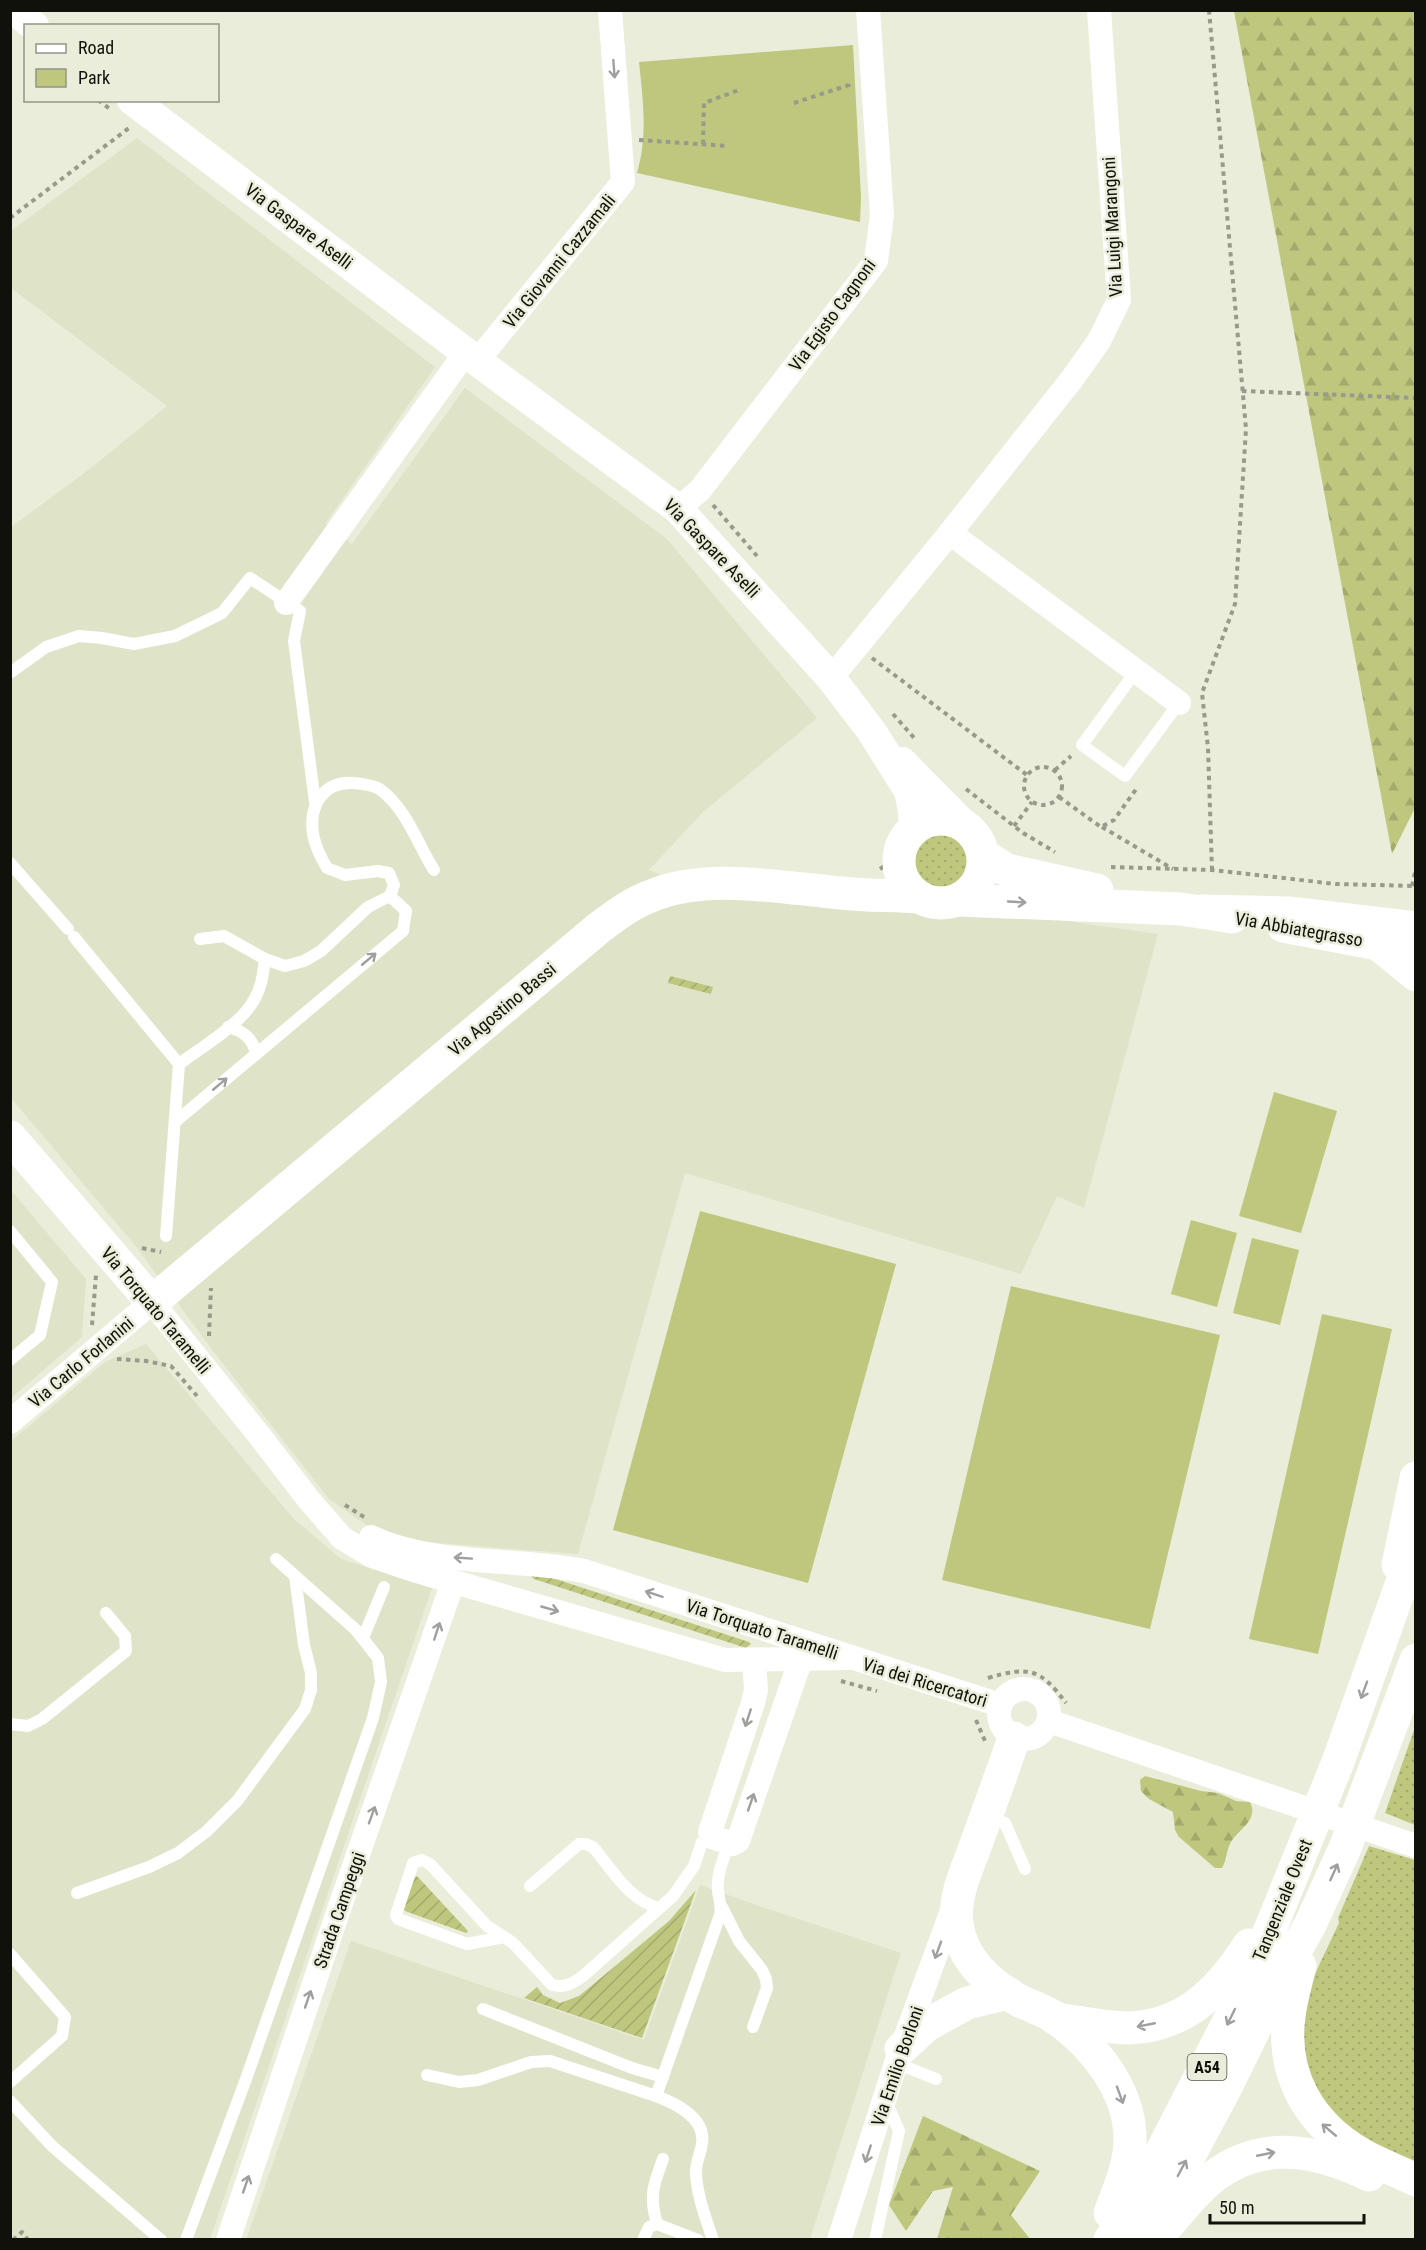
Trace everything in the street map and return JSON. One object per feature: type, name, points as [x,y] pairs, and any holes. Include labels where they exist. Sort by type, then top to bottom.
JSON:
[{"type":"main road","points":[[850,894],[881,886],[904,838],[905,829],[930,819],[947,818],[963,824],[973,832],[980,843],[983,855],[983,868],[970,892],[958,900],[938,903],[918,897],[892,866]]},
{"type":"main road","name":"Via Abbiategrasso","points":[[983,855],[1007,870],[1192,910],[1416,953]]},
{"type":"main road","name":"Via Agostino Bassi","points":[[152,1302],[600,927],[627,908],[659,893],[700,884],[737,884],[850,894],[918,897]]},
{"type":"main road","name":"Via Abbiategrasso","points":[[958,900],[1192,910]]},
{"type":"main road","points":[[1192,910],[1289,913],[1416,928]]},
{"type":"main road","points":[[1378,944],[1416,975]]},
{"type":"main road","name":"Via Torquato Taramelli","points":[[10,1137],[152,1302]]},
{"type":"main road","points":[[1384,1634],[1416,1478]]},
{"type":"main road","name":"Tangenziale Ovest","points":[[1110,2240],[1131,2209],[1205,2071],[1248,1984],[1338,1762],[1416,1543]]},
{"type":"main road","name":"Tangenziale Ovest","points":[[1149,2240],[1172,2188],[1226,2087],[1279,1978],[1310,1925],[1345,1848],[1416,1660]]},
{"type":"main road","points":[[1000,1743],[986,1816],[958,1895],[957,1923],[964,1947],[980,1971],[1008,1994],[1056,2019],[1106,2067],[1117,2085],[1130,2137],[1128,2159],[1123,2179],[1099,2240]]},
{"type":"main road","points":[[1056,2019],[1131,2028],[1172,2019],[1188,2011],[1205,2000],[1230,1975],[1287,1886]]},
{"type":"main road","points":[[1310,1925],[1289,2017],[1289,2051],[1298,2089],[1314,2115],[1327,2129],[1361,2154],[1416,2180]]},
{"type":"main road","points":[[898,2056],[927,2025],[967,2003],[1008,1994]]},
{"type":"main road","points":[[1156,2240],[1212,2178],[1239,2162],[1267,2154],[1296,2152],[1327,2157],[1416,2198]]},
{"type":"street","points":[[15,10],[32,24]]},
{"type":"street","name":"Via Giovanni Cazzamali","points":[[471,356],[623,182],[610,10]]},
{"type":"street","name":"Via Egisto Cagnoni","points":[[678,508],[700,490],[876,261],[882,215],[868,10]]},
{"type":"street","name":"Via Luigi Marangoni","points":[[831,678],[950,533],[1078,369],[1099,341],[1119,300],[1099,10]]},
{"type":"street","name":"Via Gaspare Aselli","points":[[125,113],[471,356],[678,508],[831,678],[882,722],[963,824]]},
{"type":"street","points":[[286,603],[471,356]]},
{"type":"street","points":[[950,533],[1179,703]]},
{"type":"street","name":"Via Gaspare Aselli","points":[[882,722],[909,791],[905,829]]},
{"type":"street","name":"Via Carlo Forlanini","points":[[10,1422],[152,1302]]},
{"type":"street","name":"Via Torquato Taramelli","points":[[152,1302],[260,1435],[298,1486],[342,1538],[354,1546],[381,1559],[453,1582],[725,1660],[754,1660],[803,1651]]},
{"type":"street","name":"Via Torquato Taramelli","points":[[298,1486],[339,1518],[384,1543],[441,1556],[507,1561],[584,1572],[803,1651],[849,1658]]},
{"type":"street","points":[[505,1596],[498,1578],[507,1561]]},
{"type":"street","name":"Strada Campeggi","points":[[228,2240],[334,1923],[453,1582]]},
{"type":"street","points":[[754,1660],[756,1690],[753,1703],[710,1832],[733,1844],[738,1841],[803,1651]]},
{"type":"street","name":"Via dei Ricercatori","points":[[849,1658],[1000,1706]]},
{"type":"street","points":[[1025,1689],[1032,1690],[1045,1699],[1050,1714],[1045,1729],[1031,1739],[1000,1743],[1008,1734],[1000,1721],[1000,1706],[1010,1693],[1025,1689]]},
{"type":"street","points":[[1049,1721],[1409,1843]]},
{"type":"street","name":"Via Emilio Borloni","points":[[839,2240],[886,2100],[898,2056],[958,1895]]},
{"type":"lane","points":[[10,673],[46,646],[80,636],[134,644],[175,636],[222,613],[250,578],[300,611],[294,641],[315,802],[313,834],[319,854],[327,868],[345,875],[378,871],[388,873],[394,885],[390,897],[368,907],[321,951],[304,962],[285,966],[265,959],[224,936],[200,939]]},
{"type":"lane","points":[[1136,671],[1082,745],[1125,776],[1179,703]]},
{"type":"lane","points":[[315,802],[327,790],[342,783],[379,788],[408,822],[434,870]]},
{"type":"lane","points":[[10,863],[179,1064],[166,1236]]},
{"type":"lane","points":[[175,1122],[403,931],[406,910],[390,897]]},
{"type":"lane","points":[[179,1064],[239,1018],[254,1001],[263,980],[265,959]]},
{"type":"lane","points":[[228,1027],[249,1036],[255,1046],[256,1054]]},
{"type":"lane","points":[[10,1231],[52,1282],[40,1335],[10,1360]]},
{"type":"lane","points":[[186,2240],[246,2079],[373,1718],[381,1682],[378,1658],[363,1638],[276,1559]]},
{"type":"lane","points":[[77,1893],[149,1867],[178,1853],[207,1831],[237,1801],[305,1709],[311,1690],[310,1673],[295,1576]]},
{"type":"lane","points":[[363,1638],[384,1587]]},
{"type":"lane","points":[[10,1724],[28,1726],[42,1719],[126,1651],[125,1636],[106,1613]]},
{"type":"lane","points":[[986,1816],[1005,1823],[1024,1869]]},
{"type":"lane","points":[[504,1937],[467,1944],[398,1919],[396,1915],[413,1863],[422,1860],[430,1864],[487,1926],[504,1937],[513,1943],[544,1978],[552,1985],[560,1987],[570,1985],[583,1976],[673,1896],[694,1866],[702,1842],[720,1839],[718,1892],[722,1907],[739,1941],[762,1970],[766,1979],[767,1988],[753,2027]]},
{"type":"lane","points":[[530,1886],[579,1844],[586,1844],[593,1847],[633,1894],[646,1905],[659,1908]]},
{"type":"lane","points":[[656,2096],[722,1907]]},
{"type":"lane","points":[[10,1954],[65,2017],[62,2036],[10,2082]]},
{"type":"lane","points":[[483,2009],[632,2068],[663,2077]]},
{"type":"lane","points":[[898,2056],[936,2079]]},
{"type":"lane","points":[[428,2075],[459,2082],[478,2080],[531,2062],[550,2061],[656,2096],[687,2111],[701,2133],[703,2142],[696,2170],[700,2196],[713,2240]]},
{"type":"lane","points":[[875,2240],[899,2131],[886,2100]]},
{"type":"lane","points":[[10,2101],[52,2146],[161,2240]]},
{"type":"lane","points":[[657,2224],[652,2204],[654,2184],[663,2158]]},
{"type":"lane","points":[[643,2240],[650,2227],[657,2224],[698,2240]]},
{"type":"path","points":[[1209,10],[1246,429],[1235,604],[1202,693],[1208,748],[1212,870]]},
{"type":"path","points":[[794,103],[849,85],[849,76]]},
{"type":"path","points":[[703,144],[704,104],[739,90]]},
{"type":"path","points":[[10,218],[125,113],[102,102]]},
{"type":"path","points":[[638,140],[728,146]]},
{"type":"path","points":[[1242,391],[1416,398]]},
{"type":"path","points":[[714,505],[759,558]]},
{"type":"path","points":[[857,647],[1028,775]]},
{"type":"path","points":[[882,722],[918,742]]},
{"type":"path","points":[[1055,771],[1082,745]]},
{"type":"path","points":[[1040,767],[1048,767],[1055,771],[1062,783],[1059,797],[1046,805],[1032,802],[1024,789],[1028,775],[1040,767]]},
{"type":"path","points":[[966,788],[1014,826],[1057,854]]},
{"type":"path","points":[[1014,826],[1032,802]]},
{"type":"path","points":[[1101,827],[1173,869]]},
{"type":"path","points":[[892,866],[905,829]]},
{"type":"path","points":[[1102,867],[1212,870],[1336,884],[1414,886],[1416,868]]},
{"type":"path","points":[[92,1329],[96,1271]]},
{"type":"path","points":[[211,1340],[207,1335],[212,1280]]},
{"type":"path","points":[[338,1500],[372,1523]]},
{"type":"path","points":[[840,1681],[887,1693]]},
{"type":"path","points":[[976,1720],[985,1740],[1000,1743]]},
{"type":"path","points":[[13,2240],[22,2232],[28,2240]]},
{"type":"shaded area","points":[[137,138],[435,367],[325,524],[352,544],[465,388],[667,539],[817,718],[703,812],[649,870],[671,879],[891,904],[1024,915],[1158,934],[1084,1208],[1057,1196],[1021,1274],[685,1173],[578,1554],[426,1542],[375,1531],[329,1499],[213,1351],[134,1244],[11,1098],[10,528],[91,468],[167,406],[11,288],[11,231]]},
{"type":"shaded area","points":[[10,1189],[86,1279],[82,1337],[11,1398]]},
{"type":"shaded area","points":[[146,1344],[294,1519],[341,1559],[432,1588],[210,2239],[11,2239],[10,1442],[105,1362]]},
{"type":"shaded area","points":[[700,1885],[901,1953],[810,2239],[246,2240],[351,1941],[644,2040]]},
{"type":"green space","points":[[1234,11],[1415,11],[1416,806],[1392,854]]},
{"type":"green space","points":[[853,45],[861,197],[860,222],[637,173],[644,131],[639,62]]},
{"type":"green space","points":[[940,831],[956,836],[964,844],[969,860],[964,876],[956,884],[940,889],[924,884],[916,876],[911,860],[916,844],[924,836]]},
{"type":"green space","points":[[670,976],[713,987],[711,994],[668,983]]},
{"type":"green space","points":[[1274,1092],[1337,1111],[1301,1233],[1239,1216]]},
{"type":"green space","points":[[700,1211],[896,1264],[808,1583],[613,1530]]},
{"type":"green space","points":[[1191,1220],[1237,1233],[1217,1307],[1171,1294]]},
{"type":"green space","points":[[1252,1238],[1299,1250],[1280,1325],[1233,1313]]},
{"type":"green space","points":[[1011,1286],[1220,1335],[1150,1629],[942,1580]]},
{"type":"green space","points":[[1322,1314],[1392,1329],[1318,1654],[1249,1639]]},
{"type":"green space","points":[[534,1572],[751,1644],[746,1648],[534,1579],[530,1575]]},
{"type":"green space","points":[[1415,1727],[1416,1825],[1385,1813]]},
{"type":"green space","points":[[1145,1776],[1201,1791],[1218,1793],[1236,1801],[1250,1802],[1252,1814],[1250,1819],[1231,1842],[1222,1868],[1215,1868],[1179,1837],[1175,1830],[1173,1812],[1149,1799],[1141,1791],[1140,1780]]},
{"type":"green space","points":[[1369,1846],[1415,1860],[1415,2168],[1333,2122],[1302,2067],[1304,1997],[1339,1923],[1338,1918]]},
{"type":"green space","points":[[417,1876],[468,1931],[466,1933],[403,1909]]},
{"type":"green space","points":[[696,1890],[642,2038],[524,1998],[537,1987],[543,1995],[560,2003],[579,1996],[669,1921]]},
{"type":"green space","points":[[923,2116],[1040,2171],[1011,2215],[1030,2239],[937,2239],[953,2187],[933,2191],[906,2231],[889,2205]]}]
